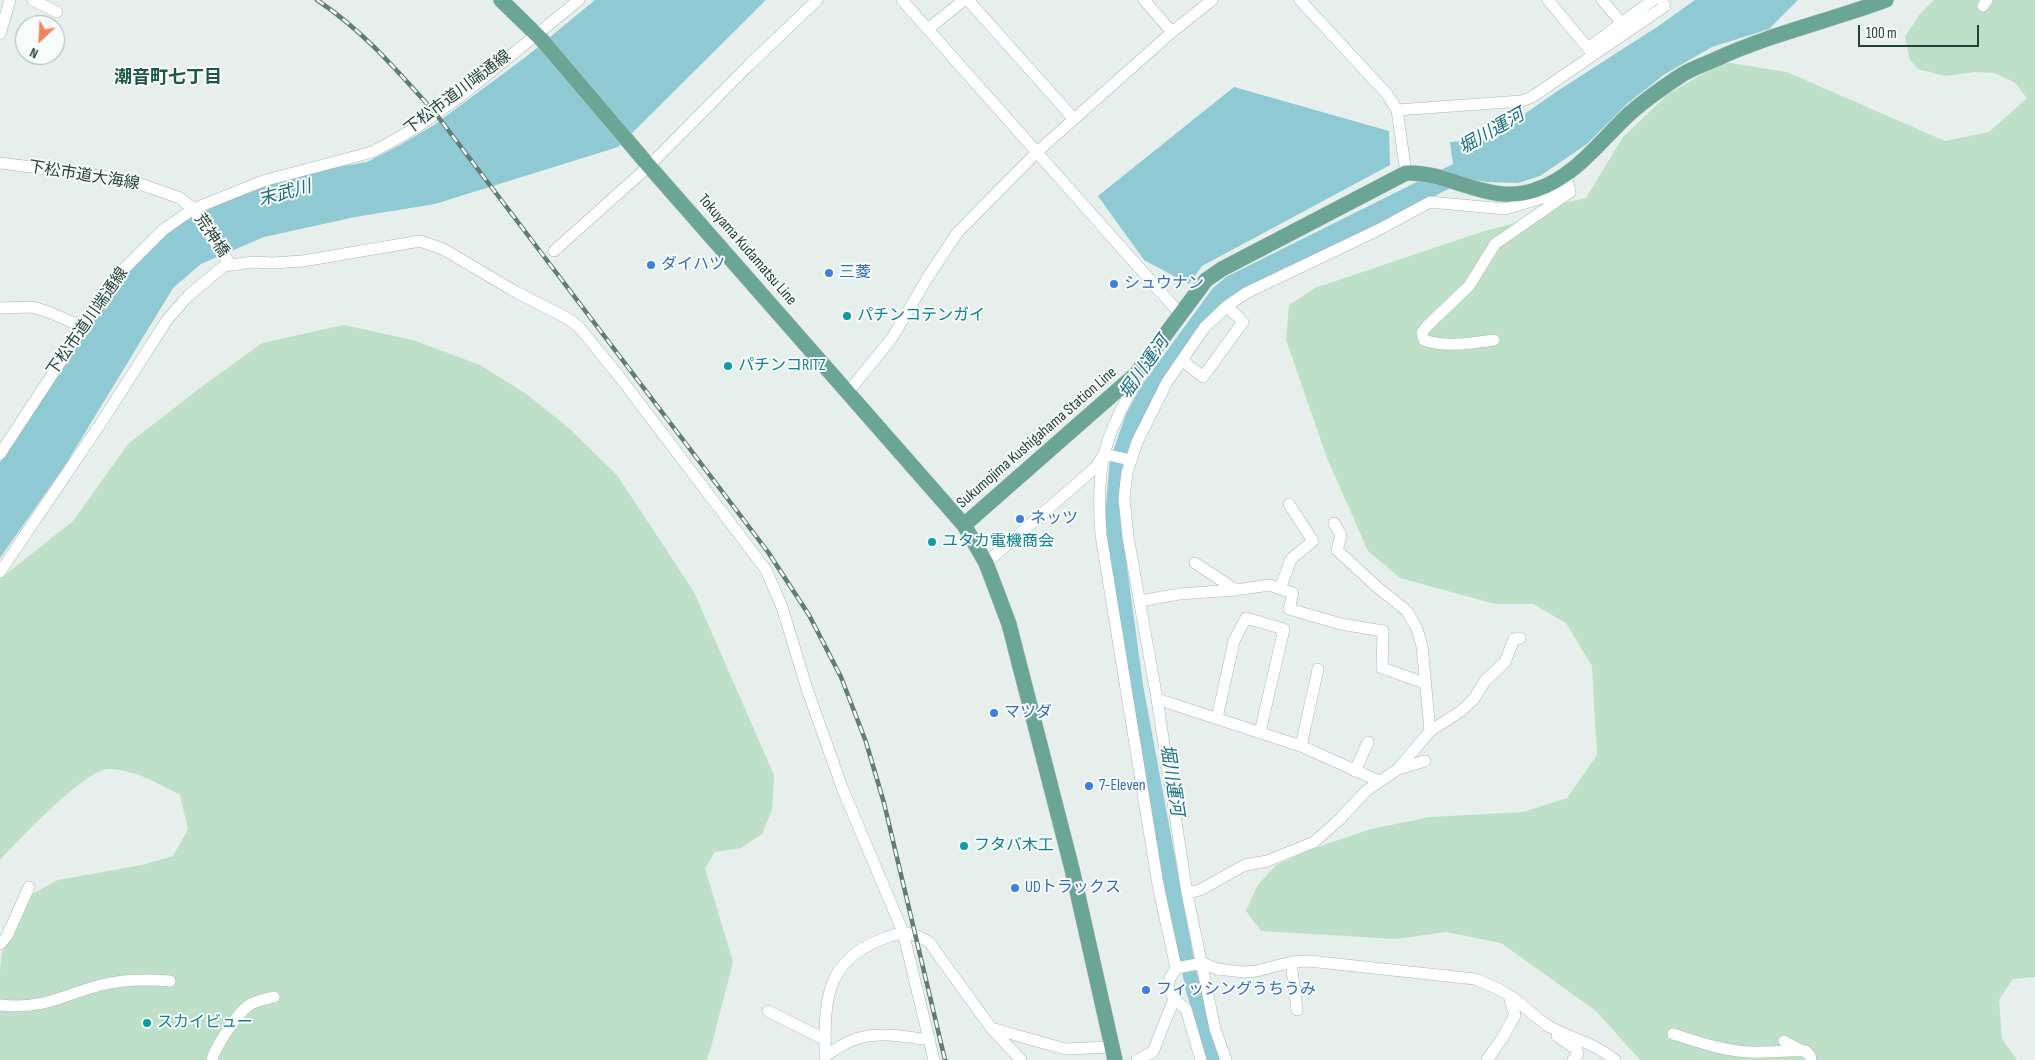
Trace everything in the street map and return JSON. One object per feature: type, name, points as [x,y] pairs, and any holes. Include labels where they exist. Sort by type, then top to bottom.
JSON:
[{"type":"main road","name":"Tokuyama Kudamatsu Line","points":[[501,0],[540,37],[644,160],[964,526]]},
{"type":"main road","points":[[1411,172],[1434,176],[1490,193],[1535,191],[1566,179],[1627,116],[1682,75],[1756,42],[1850,14],[1886,0]]},
{"type":"main road","name":"Sukumojima Kushigahama Station Line","points":[[1113,1054],[1072,869],[1009,624],[986,563],[964,526],[1136,374],[1206,280],[1222,269],[1411,172]]},
{"type":"street","points":[[0,34],[10,0]]},
{"type":"street","points":[[33,0],[57,12]]},
{"type":"street","name":"下松市道川端通線","points":[[0,454],[63,358],[81,326],[104,297],[117,276],[169,224],[193,209],[263,180],[372,152],[389,143],[440,111],[540,37],[579,0]]},
{"type":"street","points":[[554,251],[644,160],[728,85],[817,0]]},
{"type":"street","points":[[928,29],[964,0]]},
{"type":"street","points":[[968,0],[1074,119]]},
{"type":"street","points":[[1144,0],[1172,32]]},
{"type":"street","points":[[848,392],[892,338],[928,276],[957,234],[1037,152],[1172,32],[1212,0]]},
{"type":"street","points":[[1300,0],[1387,94],[1397,110],[1411,172]]},
{"type":"street","points":[[1548,0],[1590,51]]},
{"type":"street","points":[[1602,0],[1625,27]]},
{"type":"street","points":[[1625,27],[1653,0]]},
{"type":"street","points":[[1397,110],[1522,101],[1532,97],[1590,51],[1625,27],[1665,6],[1661,0]]},
{"type":"street","points":[[906,2],[1181,315]]},
{"type":"street","name":"下松市道大海線","points":[[0,163],[115,178],[143,185],[180,198],[193,209]]},
{"type":"street","points":[[1226,1060],[1216,1029],[1200,963],[1187,893],[1157,699],[1128,537],[1124,498],[1128,460],[1167,382],[1204,328],[1227,306],[1246,293],[1378,230],[1430,202],[1505,209],[1552,195],[1566,179]]},
{"type":"street","points":[[1494,340],[1438,344],[1424,340],[1422,333],[1426,326],[1469,286],[1494,244],[1570,192],[1566,179]]},
{"type":"street","name":"荒神橋","points":[[193,209],[230,264]]},
{"type":"street","points":[[0,572],[103,420],[167,320],[188,296],[224,266],[230,264],[303,261],[420,241],[443,250],[516,292],[567,318],[579,327],[622,380],[766,570],[782,607],[807,689],[843,790],[903,932],[934,1060]]},
{"type":"street","points":[[1183,361],[1202,377],[1243,322],[1227,306]]},
{"type":"street","points":[[0,308],[32,307],[46,310],[81,326]]},
{"type":"street","points":[[1136,374],[1136,381],[1114,426],[1106,455],[1100,503],[1101,535],[1158,885],[1178,967]]},
{"type":"street","points":[[1106,455],[1128,460]]},
{"type":"street","points":[[986,563],[1096,468],[1106,455]]},
{"type":"street","points":[[1280,589],[1291,559],[1312,541],[1289,504]]},
{"type":"street","points":[[1334,523],[1341,535],[1337,550],[1377,587],[1407,611],[1417,630],[1422,646],[1430,730]]},
{"type":"street","points":[[1195,562],[1236,590]]},
{"type":"street","points":[[1140,601],[1179,594],[1236,590],[1269,585],[1293,593],[1289,609],[1341,624],[1383,631],[1382,668],[1426,682]]},
{"type":"street","points":[[1217,718],[1234,641],[1246,618],[1284,629],[1260,732]]},
{"type":"street","points":[[1398,769],[1430,730],[1461,711],[1473,700],[1486,681],[1505,662],[1514,639],[1520,638]]},
{"type":"street","points":[[1301,746],[1318,669]]},
{"type":"street","points":[[1157,699],[1301,746],[1379,781]]},
{"type":"street","points":[[1355,771],[1368,742]]},
{"type":"street","points":[[1187,893],[1200,890],[1245,865],[1267,862],[1314,842],[1340,819],[1359,796],[1379,781],[1398,769],[1424,761]]},
{"type":"street","points":[[0,944],[7,936],[29,887]]},
{"type":"street","points":[[826,1058],[827,1007],[832,984],[839,969],[850,956],[872,943],[903,932],[916,935],[929,942],[991,1028],[1021,1060]]},
{"type":"street","points":[[1201,1060],[1186,1009],[1174,999],[1168,987],[1169,980],[1178,967],[1200,963],[1244,972],[1263,970],[1291,962],[1309,961],[1476,979],[1494,986],[1511,996],[1548,1026],[1563,1034],[1592,1044],[1615,1060]]},
{"type":"street","points":[[1291,962],[1296,1010]]},
{"type":"street","points":[[0,1005],[41,1005],[93,987],[117,982],[147,979],[170,981]]},
{"type":"street","points":[[1488,1060],[1515,1015],[1510,1000],[1511,996]]},
{"type":"street","points":[[212,1060],[216,1047],[246,1007],[254,1002],[274,997]]},
{"type":"street","points":[[1137,1060],[1153,1052],[1174,999]]},
{"type":"street","points":[[768,1011],[826,1040]]},
{"type":"street","points":[[1548,1026],[1551,1033],[1577,1050],[1578,1054],[1573,1060]]},
{"type":"street","points":[[991,1028],[1065,1049],[1113,1054]]},
{"type":"street","points":[[1673,1034],[1716,1047],[1750,1052],[1784,1050],[1808,1056]]},
{"type":"street","points":[[826,1058],[855,1039],[865,1037],[898,1036],[930,1040]]},
{"type":"street","points":[[1784,1041],[1808,1056]]},
{"type":"green space","points":[[1934,0],[2035,0],[2035,977],[2013,979],[1999,1000],[2002,1039],[2017,1060],[1640,1060],[1596,1011],[1501,943],[1446,932],[1396,939],[1261,931],[1246,911],[1257,886],[1276,865],[1309,850],[1371,829],[1430,817],[1523,812],[1567,798],[1597,755],[1592,666],[1566,623],[1533,604],[1495,604],[1400,578],[1368,551],[1327,458],[1286,340],[1289,305],[1315,288],[1481,232],[1535,218],[1555,205],[1586,198],[1623,137],[1668,94],[1724,62],[1787,72],[1945,141],[1989,132],[2027,98],[2014,82],[1994,73],[1974,72],[1946,76],[1918,69],[1910,60],[1905,37],[1919,15]]},
{"type":"green space","points":[[343,325],[413,340],[480,365],[528,395],[571,430],[617,475],[694,592],[774,775],[772,810],[762,834],[741,848],[715,852],[705,868],[733,962],[706,1060],[0,1060],[0,970],[2,953],[28,896],[58,880],[142,865],[173,856],[188,829],[180,795],[137,775],[109,769],[98,772],[84,781],[52,807],[0,860],[0,579],[73,521],[128,444],[200,388],[262,343]]},
{"type":"water","name":"末武川","points":[[595,0],[766,0],[618,147],[435,204],[355,217],[264,237],[201,264],[173,288],[64,467],[0,558],[0,462],[18,436],[85,325],[161,236],[200,209],[257,188],[338,167],[367,162],[400,145],[434,125],[527,56]]},
{"type":"water","points":[[1695,0],[1798,0],[1769,29],[1712,47],[1665,74],[1628,103],[1587,144],[1540,176],[1518,183],[1486,182],[1469,179],[1241,291],[1160,387],[1132,439],[1123,465],[1120,515],[1143,685],[1196,970],[1222,1060],[1207,1060],[1186,991],[1152,827],[1104,527],[1110,460],[1126,414],[1141,386],[1213,288],[1226,277],[1453,164],[1450,142],[1489,139]]},
{"type":"water","points":[[1234,87],[1389,131],[1390,165],[1202,266],[1189,284],[1144,260],[1098,196]]},
{"type":"railway","points":[[317,0],[366,39],[436,114],[768,552],[809,615],[841,677],[866,742],[884,803],[945,1060]]},
{"type":"place","name":"ダイハツ","points":[[651,265]]},
{"type":"place","name":"三菱","points":[[829,273]]},
{"type":"place","name":"シュウナン","points":[[1114,284]]},
{"type":"place","name":"パチンコテンガイ","points":[[847,316]]},
{"type":"place","name":"パチンコRITZ","points":[[728,366]]},
{"type":"place","name":"ネッツ","points":[[1020,519]]},
{"type":"place","name":"ユタカ電機商会","points":[[932,542]]},
{"type":"place","name":"マツダ","points":[[994,713]]},
{"type":"place","name":"7-Eleven","points":[[1089,786]]},
{"type":"place","name":"フタバ木工","points":[[964,846]]},
{"type":"place","name":"UDトラックス","points":[[1015,888]]},
{"type":"place","name":"フィッシングうちうみ","points":[[1146,990]]},
{"type":"place","name":"スカイビュー","points":[[147,1023]]},
{"type":"district","name":"潮音町七丁目","points":[[168,78]]},
{"type":"water label","name":"堀川運河","points":[[1492,132]]},
{"type":"water label","name":"堀川運河","points":[[1145,368]]},
{"type":"water label","name":"堀川運河","points":[[1171,780]]}]
